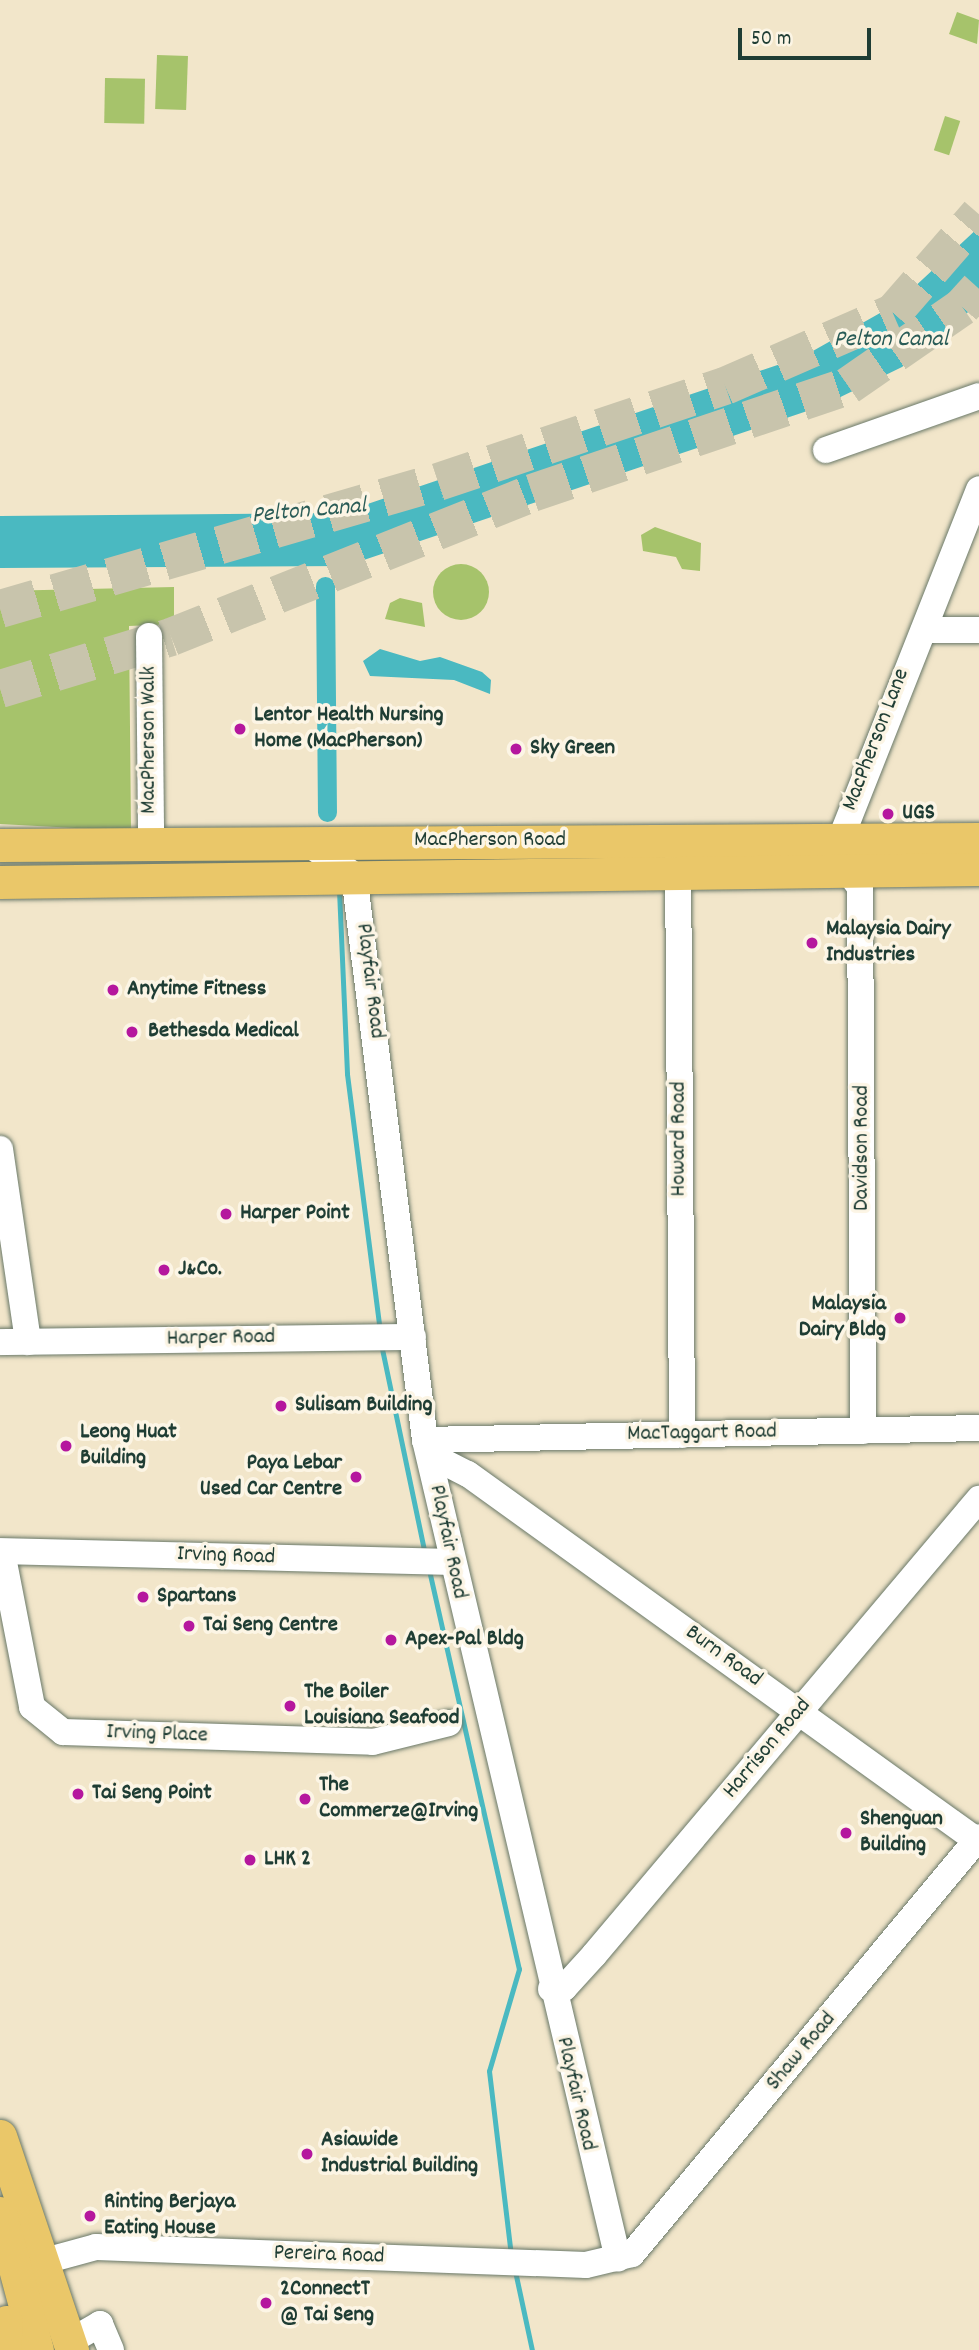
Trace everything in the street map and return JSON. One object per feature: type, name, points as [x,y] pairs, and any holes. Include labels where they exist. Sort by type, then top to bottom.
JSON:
[{"type":"main road","name":"MacPherson Road","points":[[0,881],[354,875],[678,857],[847,838],[979,839]]},
{"type":"main road","name":"MacPherson Road","points":[[0,845],[302,842],[678,857],[847,870],[979,869]]},
{"type":"main road","points":[[0,2136],[71,2346]]},
{"type":"main road","points":[[0,2213],[37,2350]]},
{"type":"street","points":[[826,450],[979,396]]},
{"type":"street","name":"MacPherson Lane","points":[[847,838],[979,489]]},
{"type":"street","points":[[921,638],[979,630]]},
{"type":"street","name":"MacPherson Walk","points":[[149,636],[151,844]]},
{"type":"street","points":[[302,842],[317,845],[354,875]]},
{"type":"street","name":"Howard Road","points":[[678,857],[682,1435]]},
{"type":"street","name":"Davidson Road","points":[[847,870],[860,887],[863,1431]]},
{"type":"street","name":"Playfair Road","points":[[354,875],[391,1337],[425,1440],[444,1562],[618,2259]]},
{"type":"street","points":[[0,1149],[28,1342]]},
{"type":"street","name":"Harper Road","points":[[0,1342],[391,1337]]},
{"type":"street","name":"MacTaggart Road","points":[[425,1440],[979,1429]]},
{"type":"street","points":[[453,1439],[468,1474]]},
{"type":"street","name":"Burn Road","points":[[425,1440],[440,1460],[468,1474],[977,1839]]},
{"type":"street","name":"Harrison Road","points":[[551,1989],[564,1988],[594,1955],[979,1499]]},
{"type":"street","name":"Irving Road","points":[[1,1551],[444,1562]]},
{"type":"street","name":"Irving Place","points":[[1,1551],[32,1707],[63,1732],[373,1742],[449,1723]]},
{"type":"street","name":"Shaw Road","points":[[618,2259],[644,2241],[977,1839]]},
{"type":"street","name":"Pereira Road","points":[[41,2262],[96,2247],[586,2265],[618,2259]]},
{"type":"street","points":[[71,2346],[100,2324],[111,2350]]},
{"type":"green space","points":[[957,12],[979,20],[977,44],[949,34]]},
{"type":"green space","points":[[157,55],[188,56],[186,110],[155,109]]},
{"type":"green space","points":[[105,78],[145,79],[144,124],[104,123]]},
{"type":"green space","points":[[945,116],[960,121],[949,155],[934,150]]},
{"type":"green space","points":[[655,527],[701,543],[700,571],[682,569],[676,557],[643,551],[641,535]]},
{"type":"green space","points":[[461,564],[472,566],[481,572],[487,581],[487,603],[481,612],[472,618],[461,620],[450,618],[441,612],[435,603],[433,592],[435,581],[441,572],[450,566]]},
{"type":"green space","points":[[174,587],[174,624],[129,626],[131,831],[0,824],[0,591]]},
{"type":"green space","points":[[400,598],[422,603],[425,627],[385,619],[390,603]]},
{"type":"water","name":"Pelton Canal","points":[[979,227],[979,303],[902,367],[822,406],[346,566],[0,568],[0,516],[341,513],[804,356],[896,304]]},
{"type":"water","points":[[380,649],[420,661],[440,657],[482,672],[491,680],[490,694],[454,680],[370,676],[363,661]]},
{"type":"waterway","points":[[325,586],[327,812]]},
{"type":"waterway","points":[[339,890],[347,1074],[380,1331]]},
{"type":"waterway","points":[[381,1344],[425,1554]]},
{"type":"waterway","points":[[429,1570],[519,1969],[489,2071],[511,2255]]},
{"type":"waterway","points":[[515,2271],[532,2350]]},
{"type":"tunnel","points":[[0,609],[438,482],[725,386],[893,313],[979,214]]},
{"type":"tunnel","points":[[0,689],[171,637],[532,493],[848,386],[962,307],[979,288]]},
{"type":"place","name":"Lentor Health Nursing Home (MacPherson)","points":[[240,729]]},
{"type":"place","name":"Sky Green","points":[[516,749]]},
{"type":"place","name":"UGS","points":[[888,814]]},
{"type":"place","name":"Malaysia Dairy Industries","points":[[812,943]]},
{"type":"place","name":"Anytime Fitness","points":[[113,990]]},
{"type":"place","name":"Bethesda Medical","points":[[132,1032]]},
{"type":"place","name":"Harper Point","points":[[226,1214]]},
{"type":"place","name":"J&Co.","points":[[164,1270]]},
{"type":"place","name":"Malaysia Dairy Bldg","points":[[900,1318]]},
{"type":"place","name":"Sulisam Building","points":[[281,1406]]},
{"type":"place","name":"Leong Huat Building","points":[[66,1446]]},
{"type":"place","name":"Paya Lebar Used Car Centre","points":[[356,1477]]},
{"type":"place","name":"Spartans","points":[[143,1597]]},
{"type":"place","name":"Tai Seng Centre","points":[[189,1626]]},
{"type":"place","name":"Apex-Pal Bldg","points":[[391,1640]]},
{"type":"place","name":"The Boiler Louisiana Seafood","points":[[290,1706]]},
{"type":"place","name":"Tai Seng Point","points":[[78,1794]]},
{"type":"place","name":"The Commerze@Irving","points":[[305,1799]]},
{"type":"place","name":"Shenguan Building","points":[[846,1833]]},
{"type":"place","name":"LHK 2","points":[[250,1860]]},
{"type":"place","name":"Asiawide Industrial Building","points":[[307,2154]]},
{"type":"place","name":"Rinting Berjaya Eating House","points":[[90,2216]]},
{"type":"place","name":"2ConnectT @ Tai Seng","points":[[266,2303]]}]
